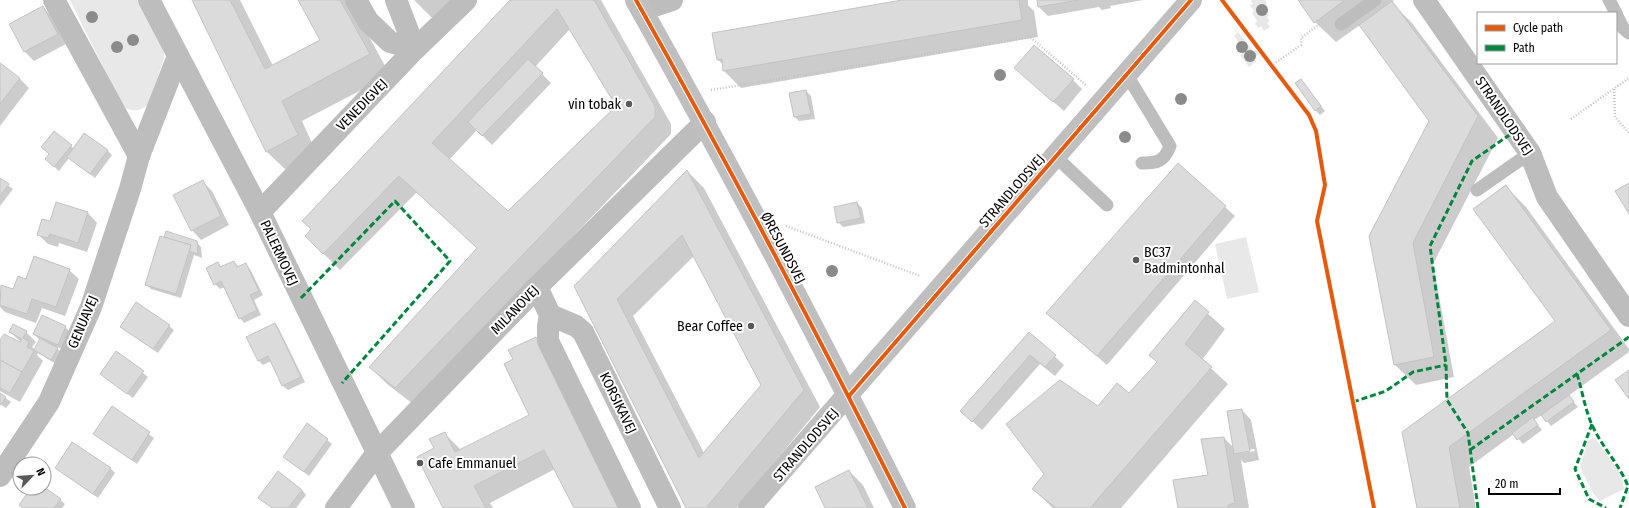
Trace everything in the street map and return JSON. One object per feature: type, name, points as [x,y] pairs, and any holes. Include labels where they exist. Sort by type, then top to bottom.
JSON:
[{"type":"street","points":[[54,0],[139,156]]},
{"type":"street","name":"PALERMOVEJ","points":[[149,0],[260,212],[376,454],[404,508]]},
{"type":"street","points":[[356,0],[368,22],[390,42],[415,49]]},
{"type":"street","points":[[396,0],[415,49]]},
{"type":"street","name":"VENEDIGVEJ","points":[[260,212],[415,49],[466,0]]},
{"type":"street","points":[[639,5],[672,0]]},
{"type":"street","name":"STRANDLODSVEJ","points":[[750,508],[1192,0]]},
{"type":"street","name":"STRANDLODSVEJ","points":[[1424,0],[1530,153],[1547,197],[1629,316]]},
{"type":"street","name":"ØRESUNDSVEJ","points":[[639,5],[705,122],[906,508]]},
{"type":"street","name":"GENUAVEJ","points":[[0,476],[49,402],[91,306],[130,189],[139,156],[178,56]]},
{"type":"street","name":"MILANOVEJ","points":[[336,508],[376,454],[537,287],[705,122]]},
{"type":"street","points":[[537,287],[550,315],[548,341],[630,508]]},
{"type":"street","name":"KORSIKAVEJ","points":[[550,315],[576,326],[583,332],[670,508]]},
{"type":"lane","points":[[1341,24],[1375,0]]},
{"type":"lane","points":[[1609,0],[1615,12]]},
{"type":"lane","points":[[1617,15],[1623,28],[1629,33]]},
{"type":"lane","points":[[1127,75],[1170,146],[1166,155],[1157,163],[1142,163]]},
{"type":"lane","points":[[1477,190],[1530,153]]},
{"type":"lane","points":[[1056,157],[1107,205]]},
{"type":"path","points":[[1271,66],[1301,45],[1302,38],[1326,19]]},
{"type":"path","points":[[690,96],[714,89],[1030,37],[1104,101]]},
{"type":"path","points":[[1266,60],[1275,72]]},
{"type":"path","points":[[1571,119],[1629,78]]},
{"type":"path","points":[[1614,89],[1616,117],[1629,133]]},
{"type":"path","points":[[753,214],[945,285]]},
{"type":"shaded area","points":[[70,0],[138,0],[164,52],[164,58],[149,103],[146,106],[139,110],[132,110],[125,108],[122,105]]},
{"type":"shaded area","points":[[1265,0],[1267,3],[1265,8],[1269,15],[1267,17],[1270,21],[1267,23],[1270,27],[1264,31],[1261,26],[1258,28],[1255,23],[1257,21],[1252,13],[1254,11],[1250,5],[1253,4],[1251,1]]},
{"type":"shaded area","points":[[1238,32],[1254,52],[1256,50],[1259,54],[1254,58],[1257,61],[1249,67],[1240,55],[1243,53],[1238,46],[1240,44],[1234,36]]},
{"type":"shaded area","points":[[1246,237],[1259,292],[1227,299],[1215,244]]},
{"type":"shaded area","points":[[1595,438],[1621,474],[1624,489],[1600,501],[1593,493],[1580,467],[1588,440]]},
{"type":"building","points":[[192,0],[230,0],[265,69],[320,40],[298,0],[340,0],[370,54],[282,101],[298,135],[266,152]]},
{"type":"building","points":[[510,0],[594,0],[655,106],[655,117],[395,388],[369,367],[477,248],[399,176],[323,254],[305,236],[311,229],[302,221]],"holes":[[[557,9],[616,106],[508,211],[432,143]]]},
{"type":"building","points":[[902,0],[1019,0],[1022,20],[723,71],[722,59],[717,60],[712,33]]},
{"type":"building","points":[[1037,0],[1079,0],[1038,7]]},
{"type":"building","points":[[1298,0],[1345,0],[1314,23]]},
{"type":"building","points":[[1392,1],[1478,116],[1413,243],[1434,357],[1394,365],[1369,236],[1429,121],[1359,25]]},
{"type":"building","points":[[43,6],[58,34],[24,52],[9,24]]},
{"type":"building","points":[[1034,45],[1074,79],[1053,102],[1014,68]]},
{"type":"building","points":[[528,59],[543,73],[482,136],[468,122]]},
{"type":"building","points":[[0,63],[20,78],[0,104]]},
{"type":"building","points":[[1301,79],[1321,106],[1315,111],[1295,83]]},
{"type":"building","points":[[806,90],[811,114],[794,117],[789,93]]},
{"type":"building","points":[[54,131],[72,145],[54,167],[45,159],[49,154],[41,147]]},
{"type":"building","points":[[84,133],[108,150],[90,174],[67,157]]},
{"type":"building","name":"BC37 Badmintonhal","points":[[1178,163],[1226,206],[1097,356],[1046,313]]},
{"type":"building","points":[[687,170],[804,390],[706,508],[686,508],[574,286]],"holes":[[[682,235],[761,385],[699,458],[617,299]]]},
{"type":"building","points":[[0,178],[9,184],[0,196]]},
{"type":"building","points":[[203,180],[221,216],[191,231],[173,195]]},
{"type":"building","points":[[1629,183],[1629,214],[1615,191]]},
{"type":"building","points":[[1506,185],[1611,330],[1449,447],[1460,508],[1417,508],[1402,432],[1555,321],[1473,209]]},
{"type":"building","points":[[56,202],[88,212],[78,243],[50,234],[48,238],[37,235],[42,219],[50,221]]},
{"type":"building","points":[[857,202],[861,218],[837,223],[834,207]]},
{"type":"building","points":[[166,231],[197,241],[198,254],[189,251],[191,245],[164,237]]},
{"type":"building","points":[[160,236],[191,245],[176,294],[145,285]]},
{"type":"building","points":[[34,256],[70,269],[56,307],[32,299],[27,314],[0,305],[1,285],[13,289],[18,276],[26,279]]},
{"type":"building","points":[[234,261],[237,267],[246,263],[259,291],[250,295],[257,310],[239,319],[221,281],[214,285],[206,268],[218,262],[220,267]]},
{"type":"building","points":[[1195,300],[1209,312],[1185,344],[1212,367],[1090,508],[1056,508],[1032,489],[1044,474],[1006,424],[1060,380],[1098,406],[1117,383],[1129,393],[1157,362],[1149,355]]},
{"type":"building","points":[[136,302],[170,325],[153,349],[120,327]]},
{"type":"building","points":[[42,315],[66,326],[58,345],[33,334]]},
{"type":"building","points":[[275,323],[301,377],[282,386],[268,356],[258,361],[246,337]]},
{"type":"building","points":[[13,324],[27,331],[23,338],[29,342],[27,347],[34,351],[22,372],[0,360],[0,340],[4,334],[20,342],[22,339],[9,332]]},
{"type":"building","points":[[1029,332],[1056,355],[1045,367],[1030,355],[972,422],[960,411]]},
{"type":"building","points":[[536,337],[620,508],[574,508],[544,450],[474,486],[486,508],[443,508],[417,457],[434,448],[429,439],[445,432],[455,452],[529,415],[504,364],[513,359],[508,350]]},
{"type":"building","points":[[40,338],[58,348],[51,360],[34,350]]},
{"type":"building","points":[[116,351],[144,371],[127,394],[100,374]]},
{"type":"building","points":[[0,360],[22,372],[10,393],[0,388]]},
{"type":"building","points":[[1629,370],[1629,399],[1615,380]]},
{"type":"building","points":[[0,393],[6,397],[1,405],[0,404]]},
{"type":"building","points":[[1569,395],[1574,402],[1546,422],[1541,415]]},
{"type":"building","points":[[112,406],[150,432],[132,460],[93,434]]},
{"type":"building","points":[[1242,409],[1250,451],[1234,454],[1227,411]]},
{"type":"building","points":[[1533,417],[1538,425],[1517,440],[1512,433]]},
{"type":"building","points":[[307,423],[328,439],[304,472],[283,457]]},
{"type":"building","points":[[1224,437],[1235,503],[1228,505],[1228,508],[1178,508],[1173,480],[1208,475],[1201,439]]},
{"type":"building","points":[[72,442],[111,468],[93,494],[55,468]]},
{"type":"building","points":[[849,470],[868,508],[825,508],[815,487]]},
{"type":"building","points":[[278,471],[302,490],[288,508],[272,508],[258,498]]},
{"type":"building","points":[[52,493],[61,499],[54,508],[23,508],[19,505],[25,496],[52,496]]},
{"type":"marked path","points":[[1478,508],[1468,433],[1447,400],[1446,365],[1430,246],[1472,161],[1515,131]]},
{"type":"marked path","points":[[301,298],[395,201],[450,261],[342,383]]},
{"type":"marked path","points":[[1470,450],[1629,337]]},
{"type":"marked path","points":[[1353,402],[1386,391],[1413,372],[1446,365]]},
{"type":"marked path","points":[[1577,374],[1585,406],[1592,425],[1620,470],[1628,486],[1620,508]]},
{"type":"marked path","points":[[1592,424],[1575,469],[1589,499],[1606,508]]},
{"type":"cycle path","points":[[636,0],[774,252],[905,508]]},
{"type":"cycle path","points":[[849,396],[1191,0]]},
{"type":"cycle path","points":[[1222,0],[1309,115],[1316,131],[1325,185],[1317,221],[1374,508]]},
{"type":"place","name":"vin tobak","points":[[629,104]]},
{"type":"place","name":"BC37 Badmintonhal","points":[[1136,260]]},
{"type":"place","name":"Bear Coffee","points":[[751,326]]},
{"type":"place","name":"Cafe Emmanuel","points":[[420,463]]}]
